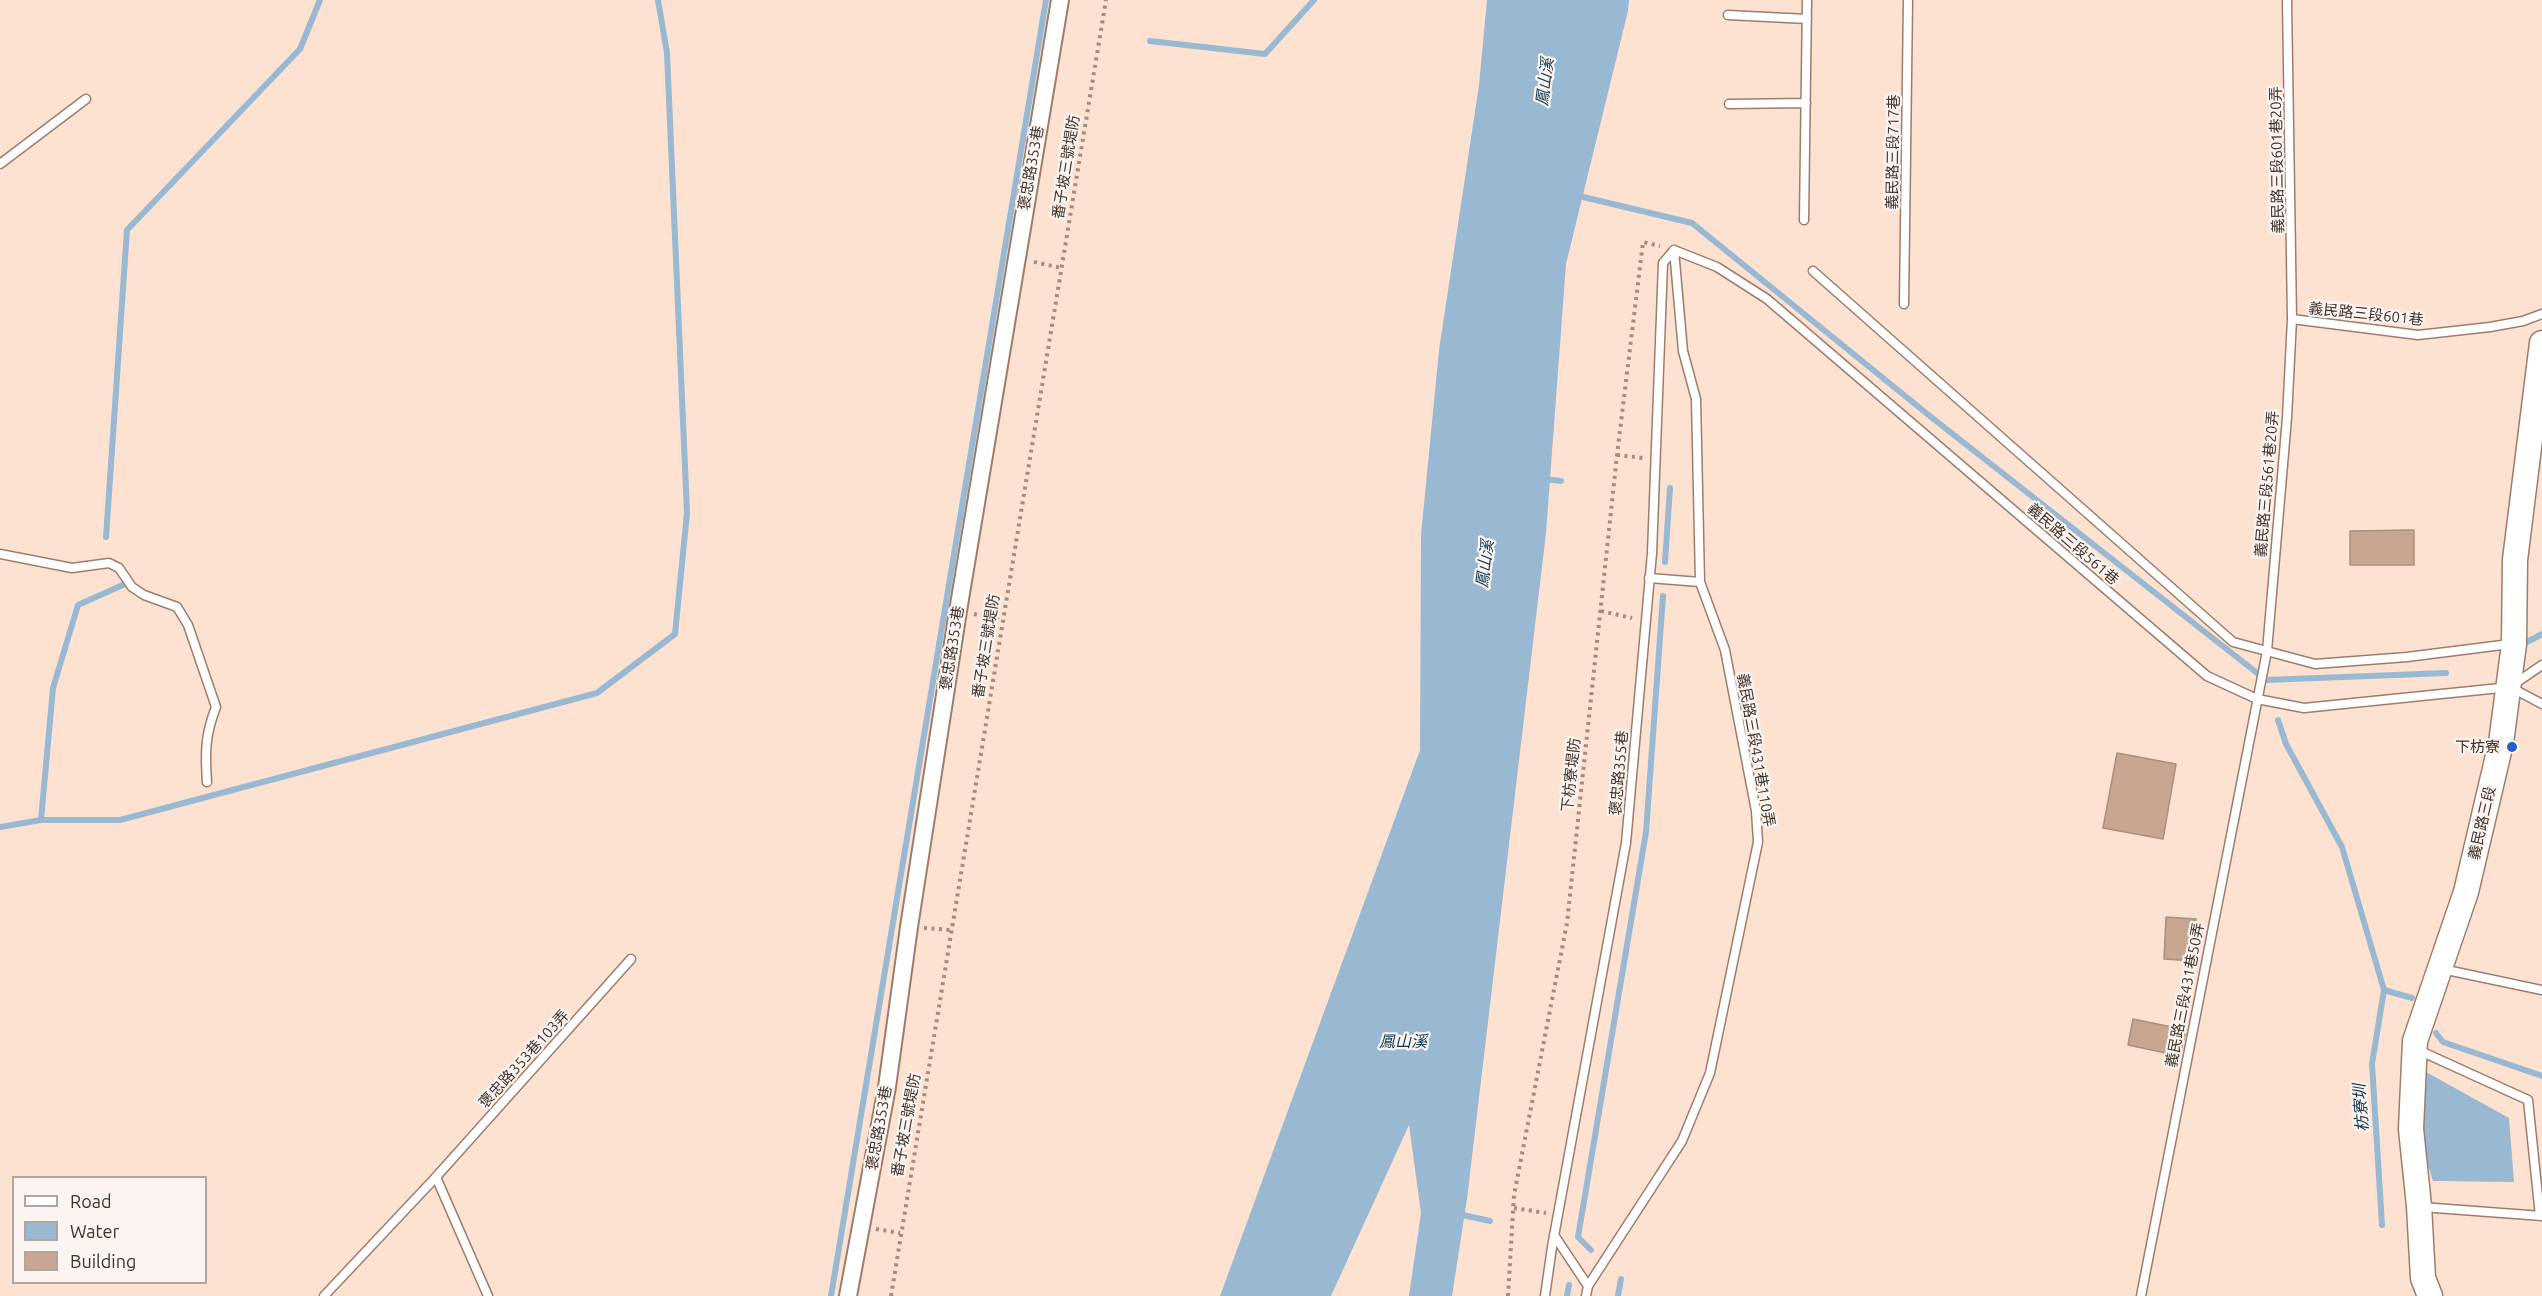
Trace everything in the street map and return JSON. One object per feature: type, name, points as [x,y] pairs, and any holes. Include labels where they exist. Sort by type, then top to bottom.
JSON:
[{"type":"main road","name":"義民路三段","points":[[2430,1296],[2423,1278],[2411,1129],[2415,1041],[2466,892],[2501,743],[2514,644],[2515,560],[2542,343]]},
{"type":"street","name":"褒忠路353巷","points":[[848,1296],[887,1087],[909,927],[958,611],[1060,0]]},
{"type":"lane","points":[[1804,220],[1807,0]]},
{"type":"lane","name":"義民路三段717巷","points":[[1904,304],[1908,0]]},
{"type":"lane","name":"義民路三段601巷20弄","points":[[2287,0],[2292,319]]},
{"type":"lane","points":[[1728,15],[1807,19]]},
{"type":"lane","points":[[0,165],[86,99]]},
{"type":"lane","points":[[1729,104],[1806,102]]},
{"type":"lane","name":"褒忠路355巷","points":[[1545,1296],[1554,1235],[1626,843],[1649,578],[1663,263],[1674,250]]},
{"type":"lane","name":"義民路三段431巷110弄","points":[[1586,1296],[1588,1286],[1682,1141],[1710,1072],[1758,842],[1756,811],[1725,650],[1700,582],[1696,399],[1683,351],[1674,250]]},
{"type":"lane","name":"義民路三段561巷","points":[[1674,250],[1717,267],[1767,299],[2207,676],[2257,699],[2304,708],[2510,687]]},
{"type":"lane","points":[[1813,271],[2233,642],[2315,664],[2407,657],[2514,644]]},
{"type":"lane","name":"義民路三段601巷","points":[[2292,319],[2418,335],[2490,327],[2523,321],[2542,314]]},
{"type":"lane","name":"義民路三段561巷20弄","points":[[2257,699],[2266,651],[2287,418],[2292,319]]},
{"type":"lane","points":[[0,555],[72,568],[109,563],[118,568],[132,587],[144,595],[177,607],[188,625],[216,707],[207,729],[207,782]]},
{"type":"lane","points":[[1649,578],[1700,582]]},
{"type":"lane","points":[[2542,665],[2510,687],[2542,704]]},
{"type":"lane","name":"義民路三段431巷50弄","points":[[2141,1296],[2257,699]]},
{"type":"lane","name":"褒忠路353巷103弄","points":[[324,1296],[436,1177],[631,959]]},
{"type":"lane","points":[[2440,969],[2542,990]]},
{"type":"lane","points":[[2415,1049],[2528,1100],[2541,1216],[2419,1206]]},
{"type":"lane","points":[[436,1177],[488,1296]]},
{"type":"lane","points":[[1554,1235],[1588,1286]]},
{"type":"path","name":"番子坡三號堤防","points":[[891,1296],[1106,0]]},
{"type":"path","name":"下枋寮堤防","points":[[1508,1296],[1514,1208],[1567,923],[1617,455],[1643,242],[1674,250]]},
{"type":"path","points":[[1016,257],[1062,268]]},
{"type":"path","points":[[1617,455],[1655,459]]},
{"type":"path","points":[[958,611],[1002,620]]},
{"type":"path","points":[[1600,612],[1646,620]]},
{"type":"path","points":[[909,927],[951,930]]},
{"type":"path","points":[[1514,1208],[1558,1215]]},
{"type":"water","name":"鳳山溪","points":[[1487,0],[1629,0],[1566,264],[1546,533],[1467,1199],[1452,1296],[1409,1296],[1421,1213],[1409,1125],[1331,1296],[1220,1296],[1420,750],[1421,535],[1439,350],[1479,85]]},
{"type":"water","points":[[2426,1072],[2509,1118],[2514,1182],[2433,1181],[2419,1137]]},
{"type":"building","points":[[2414,530],[2414,565],[2350,565],[2350,531]]},
{"type":"building","points":[[2117,753],[2176,764],[2163,839],[2103,828]]},
{"type":"building","points":[[2166,917],[2196,919],[2194,961],[2164,959]]},
{"type":"building","points":[[2133,1019],[2186,1030],[2180,1056],[2128,1045]]},
{"type":"waterway","points":[[106,537],[127,230],[300,49],[320,0]]},
{"type":"waterway","points":[[0,827],[41,820],[120,820],[597,693],[675,634],[687,513],[667,53],[658,0]]},
{"type":"waterway","points":[[831,1296],[1046,0]]},
{"type":"waterway","points":[[1150,41],[1265,54],[1314,0]]},
{"type":"waterway","points":[[1575,195],[1692,223],[1931,417],[2266,680],[2446,673]]},
{"type":"waterway","points":[[1544,479],[1561,481]]},
{"type":"waterway","points":[[1665,562],[1670,488]]},
{"type":"waterway","points":[[41,820],[53,688],[78,605],[125,584]]},
{"type":"waterway","points":[[1591,1250],[1578,1237],[1646,832],[1663,596]]},
{"type":"waterway","points":[[2527,642],[2542,634]]},
{"type":"waterway","points":[[2278,720],[2286,744],[2342,847],[2384,990],[2412,998]]},
{"type":"waterway","name":"枋寮圳","points":[[2382,1225],[2372,1064],[2384,990]]},
{"type":"waterway","points":[[2436,1033],[2443,1042],[2542,1076]]},
{"type":"waterway","points":[[1458,1214],[1490,1221]]},
{"type":"waterway","points":[[1618,1296],[1621,1279]]},
{"type":"waterway","points":[[1567,1296],[1569,1285]]},
{"type":"place","name":"下枋寮","points":[[2512,747]]}]
